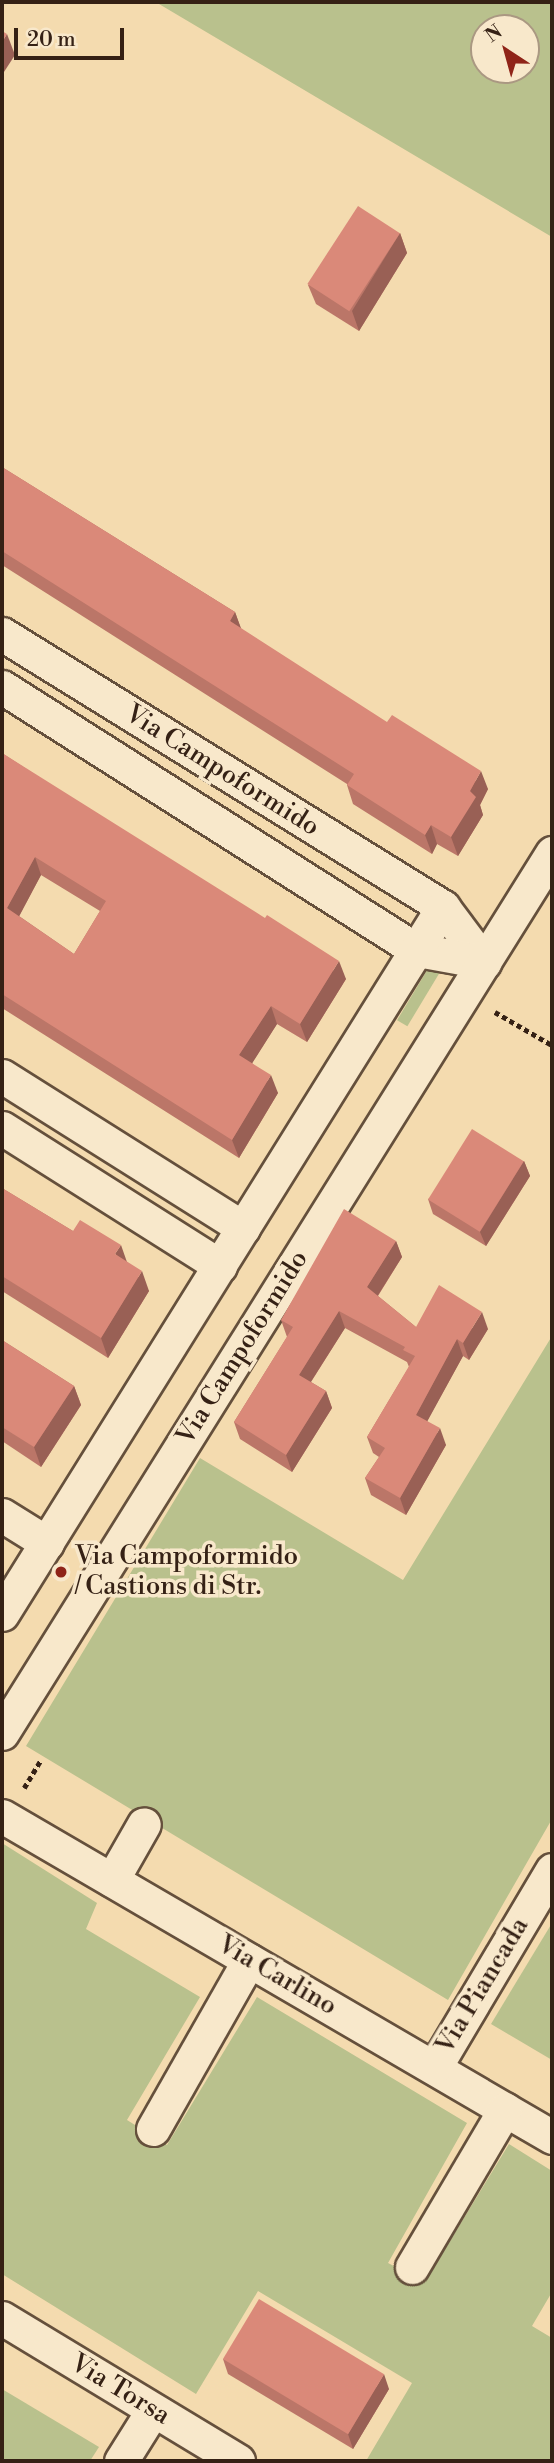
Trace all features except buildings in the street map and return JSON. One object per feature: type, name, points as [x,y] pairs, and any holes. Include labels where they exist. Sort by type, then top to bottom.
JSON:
[{"type":"street","name":"Via Campoformido","points":[[2,634],[443,907],[484,962]]},
{"type":"street","name":"Via Campoformido","points":[[2,687],[417,950],[484,962]]},
{"type":"street","name":"Via Campoformido","points":[[2,1733],[552,853]]},
{"type":"street","points":[[2,1614],[12,1576],[47,1543],[443,907]]},
{"type":"street","points":[[2,1076],[243,1228]]},
{"type":"street","points":[[2,1128],[219,1266]]},
{"type":"street","points":[[2,1515],[47,1543]]},
{"type":"street","name":"Via Carlino","points":[[2,1816],[552,2137]]},
{"type":"street","points":[[112,1880],[144,1824]]},
{"type":"street","name":"Via Piancada","points":[[435,2067],[552,1870]]},
{"type":"street","points":[[153,2129],[249,1960]]},
{"type":"street","points":[[412,2267],[505,2109]]},
{"type":"street","name":"Via Torsa","points":[[2,2318],[238,2461]]},
{"type":"street","points":[[121,2461],[153,2410]]},
{"type":"path","points":[[464,993],[552,1045]]},
{"type":"path","points":[[24,1788],[40,1761]]},
{"type":"green space","points":[[552,2],[552,237],[159,4]]},
{"type":"green space","points":[[429,967],[439,973],[407,1026],[397,1020]]},
{"type":"green space","points":[[552,1336],[552,1819],[448,2000],[26,1746],[200,1458],[403,1580]]},
{"type":"green space","points":[[2,1843],[97,1903],[86,1929],[200,1997],[127,2120],[167,2145],[257,1997],[467,2123],[388,2263],[425,2282],[509,2144],[552,2171],[552,2292],[532,2326],[552,2338],[552,2461],[366,2461],[412,2383],[258,2291],[196,2394],[2,2274]]},
{"type":"green space","points":[[552,1923],[552,2060],[491,2024]]},
{"type":"green space","points":[[2,2389],[99,2447],[90,2461],[2,2461]]},
{"type":"place","name":"Via Campoformido / Castions di Str.","points":[[61,1572]]}]
